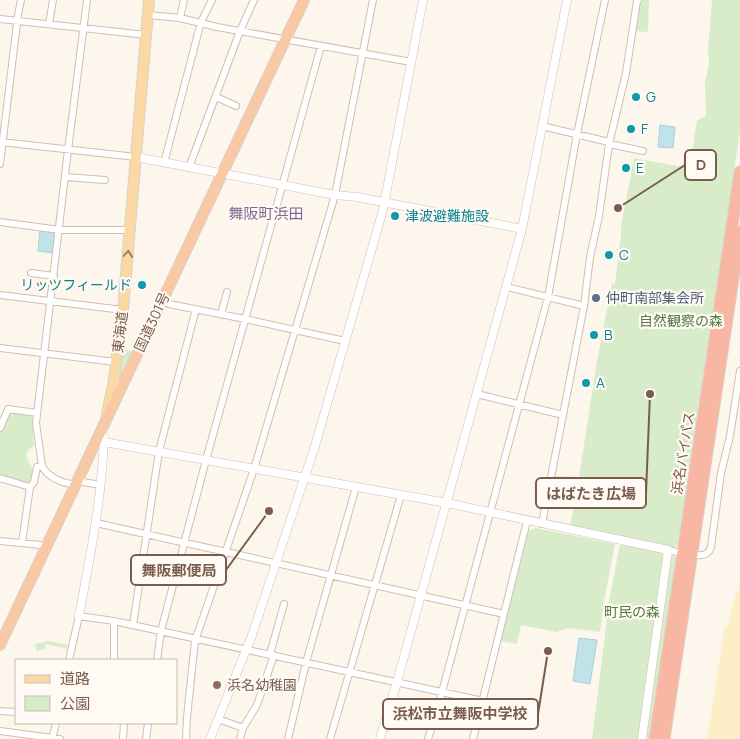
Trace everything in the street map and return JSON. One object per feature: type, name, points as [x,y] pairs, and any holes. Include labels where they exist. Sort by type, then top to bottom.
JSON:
[{"type":"highway","name":"国道301号","points":[[0,644],[101,440],[105,424],[304,0]]},
{"type":"highway","name":"浜名バイパス","points":[[655,739],[740,172]]},
{"type":"highway","name":"浜名バイパス","points":[[664,739],[740,232]]},
{"type":"main road","name":"東海道","points":[[105,424],[110,402],[123,310],[149,0]]},
{"type":"street","points":[[0,164],[1,142],[21,0]]},
{"type":"street","points":[[49,24],[53,0]]},
{"type":"street","points":[[87,0],[50,301],[37,413],[37,429],[42,466],[45,471],[57,480],[101,485]]},
{"type":"street","points":[[180,18],[184,0]]},
{"type":"street","points":[[164,163],[201,22],[212,0]]},
{"type":"street","points":[[190,168],[240,31],[254,0]]},
{"type":"street","points":[[186,739],[196,638],[254,468],[335,195],[373,0]]},
{"type":"street","points":[[210,739],[247,649],[315,446],[384,202],[423,0]]},
{"type":"street","points":[[380,739],[522,229],[567,0]]},
{"type":"street","points":[[428,739],[548,297],[577,134],[605,0]]},
{"type":"street","points":[[542,524],[584,306],[609,143],[626,73],[638,0]]},
{"type":"street","points":[[148,15],[180,18],[286,40],[411,62]]},
{"type":"street","points":[[0,19],[146,35]]},
{"type":"street","points":[[157,659],[162,631],[206,460],[321,46]]},
{"type":"street","points":[[216,97],[236,106]]},
{"type":"street","points":[[542,126],[643,151]]},
{"type":"street","points":[[1,142],[136,158],[283,186],[357,197],[522,229]]},
{"type":"street","points":[[65,177],[105,180]]},
{"type":"street","points":[[0,222],[60,230],[130,230]]},
{"type":"street","points":[[31,273],[54,276]]},
{"type":"street","points":[[507,287],[584,306]]},
{"type":"street","points":[[221,314],[228,292]]},
{"type":"street","points":[[0,295],[123,310]]},
{"type":"street","points":[[162,301],[345,340]]},
{"type":"street","points":[[132,624],[159,451],[196,309]]},
{"type":"street","points":[[0,348],[116,362]]},
{"type":"street","points":[[698,555],[705,555],[711,547],[721,473],[730,436],[740,371]]},
{"type":"street","points":[[477,394],[563,415]]},
{"type":"street","points":[[0,428],[8,409],[37,413]]},
{"type":"street","points":[[69,659],[96,523],[101,485],[101,440],[447,503],[677,552]]},
{"type":"street","points":[[22,543],[30,487],[34,482],[37,467],[42,466]]},
{"type":"street","points":[[0,478],[30,487]]},
{"type":"street","points":[[288,739],[306,662],[356,487]]},
{"type":"street","points":[[330,739],[401,495]]},
{"type":"street","points":[[473,739],[527,521]]},
{"type":"street","points":[[96,523],[504,614]]},
{"type":"street","points":[[0,541],[41,545],[46,548]]},
{"type":"street","points":[[642,739],[668,550]]},
{"type":"street","points":[[240,739],[243,728],[257,705],[272,655],[284,604]]},
{"type":"street","points":[[79,616],[114,620],[483,701]]},
{"type":"street","points":[[114,620],[114,659]]},
{"type":"street","points":[[0,711],[15,712]]},
{"type":"street","points":[[218,719],[243,728]]},
{"type":"street","points":[[52,738],[56,724]]},
{"type":"street","points":[[123,739],[124,724]]},
{"type":"street","points":[[146,739],[148,724]]},
{"type":"street","points":[[0,731],[60,739]]},
{"type":"green space","points":[[643,0],[649,0],[648,32],[635,31],[640,3]]},
{"type":"green space","name":"自然観察の森","points":[[712,0],[740,0],[740,131],[678,542],[676,546],[670,548],[570,527],[577,492],[552,490],[555,476],[579,477],[597,361],[612,283],[615,284],[621,226],[634,158],[682,167],[692,152],[697,120],[706,116],[705,82],[709,64],[708,50]]},
{"type":"green space","points":[[120,350],[125,352],[126,350],[133,351],[119,384],[116,383]]},
{"type":"green space","points":[[9,412],[29,415],[32,418],[34,446],[29,449],[26,455],[33,474],[28,484],[0,477],[0,433]]},
{"type":"green space","points":[[535,528],[615,544],[600,632],[568,628],[556,632],[521,625],[517,644],[501,641],[527,532]]},
{"type":"green space","name":"町民の森","points":[[623,545],[659,552],[663,556],[639,739],[592,739],[609,602],[619,549]]},
{"type":"green space","points":[[672,556],[676,560],[649,739],[645,739],[670,560]]},
{"type":"green space","points":[[48,641],[68,645],[67,649],[46,644],[45,649],[37,652],[35,644]]},
{"type":"sand","points":[[740,582],[740,739],[707,739],[725,626],[728,626]]},
{"type":"water","points":[[660,125],[675,127],[673,148],[658,147]]},
{"type":"water","points":[[40,229],[55,231],[54,253],[38,251]]},
{"type":"water","points":[[579,638],[597,640],[590,684],[573,681]]},
{"type":"place","name":"G","points":[[636,97]]},
{"type":"place","name":"F","points":[[631,129]]},
{"type":"place","name":"E","points":[[626,168]]},
{"type":"place","name":"D","points":[[618,208]]},
{"type":"place","name":"津波避難施設","points":[[395,216]]},
{"type":"place","name":"C","points":[[609,255]]},
{"type":"place","name":"リッツフィールド","points":[[142,285]]},
{"type":"place","name":"仲町南部集会所","points":[[596,298]]},
{"type":"place","name":"B","points":[[594,335]]},
{"type":"place","name":"A","points":[[586,383]]},
{"type":"place","name":"はばたき広場","points":[[650,394]]},
{"type":"place","name":"舞阪郵便局","points":[[269,511]]},
{"type":"place","name":"浜松市立舞阪中学校","points":[[548,651]]},
{"type":"place","name":"浜名幼稚園","points":[[217,685]]},
{"type":"district","name":"舞阪町浜田","points":[[266,214]]}]
